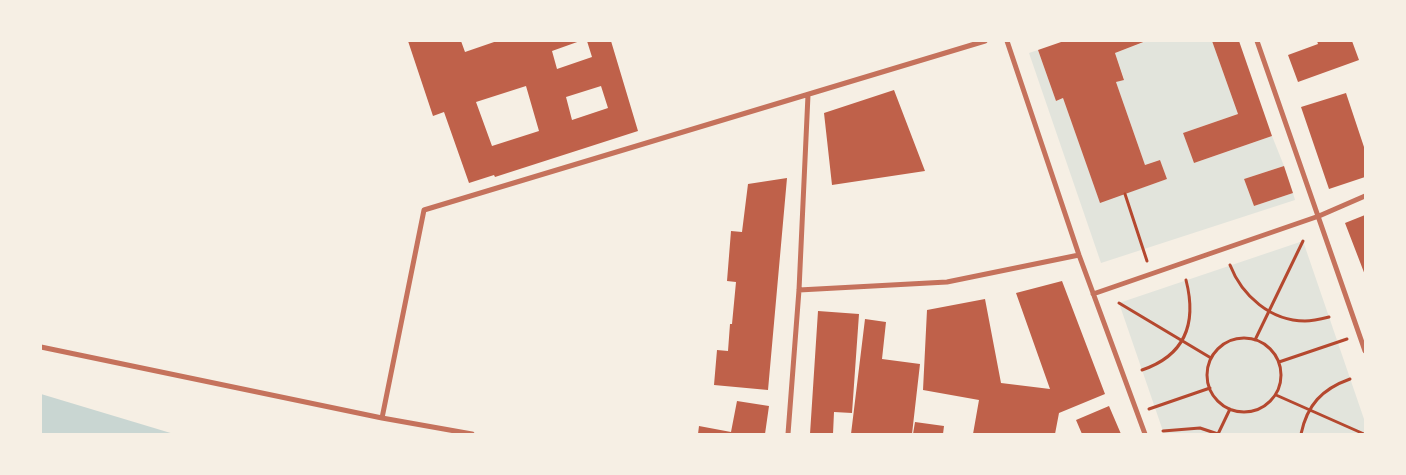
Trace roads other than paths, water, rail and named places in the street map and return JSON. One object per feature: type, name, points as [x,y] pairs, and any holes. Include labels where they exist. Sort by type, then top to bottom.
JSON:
[{"type":"street","points":[[382,418],[424,210],[985,41]]},
{"type":"street","points":[[1007,41],[1079,255],[1145,434]]},
{"type":"street","points":[[1258,41],[1365,351]]},
{"type":"street","points":[[788,434],[799,290],[808,95]]},
{"type":"street","points":[[1093,294],[1319,216],[1365,196]]},
{"type":"street","points":[[799,290],[947,282],[1079,255]]},
{"type":"street","points":[[41,347],[382,418],[472,434]]}]
